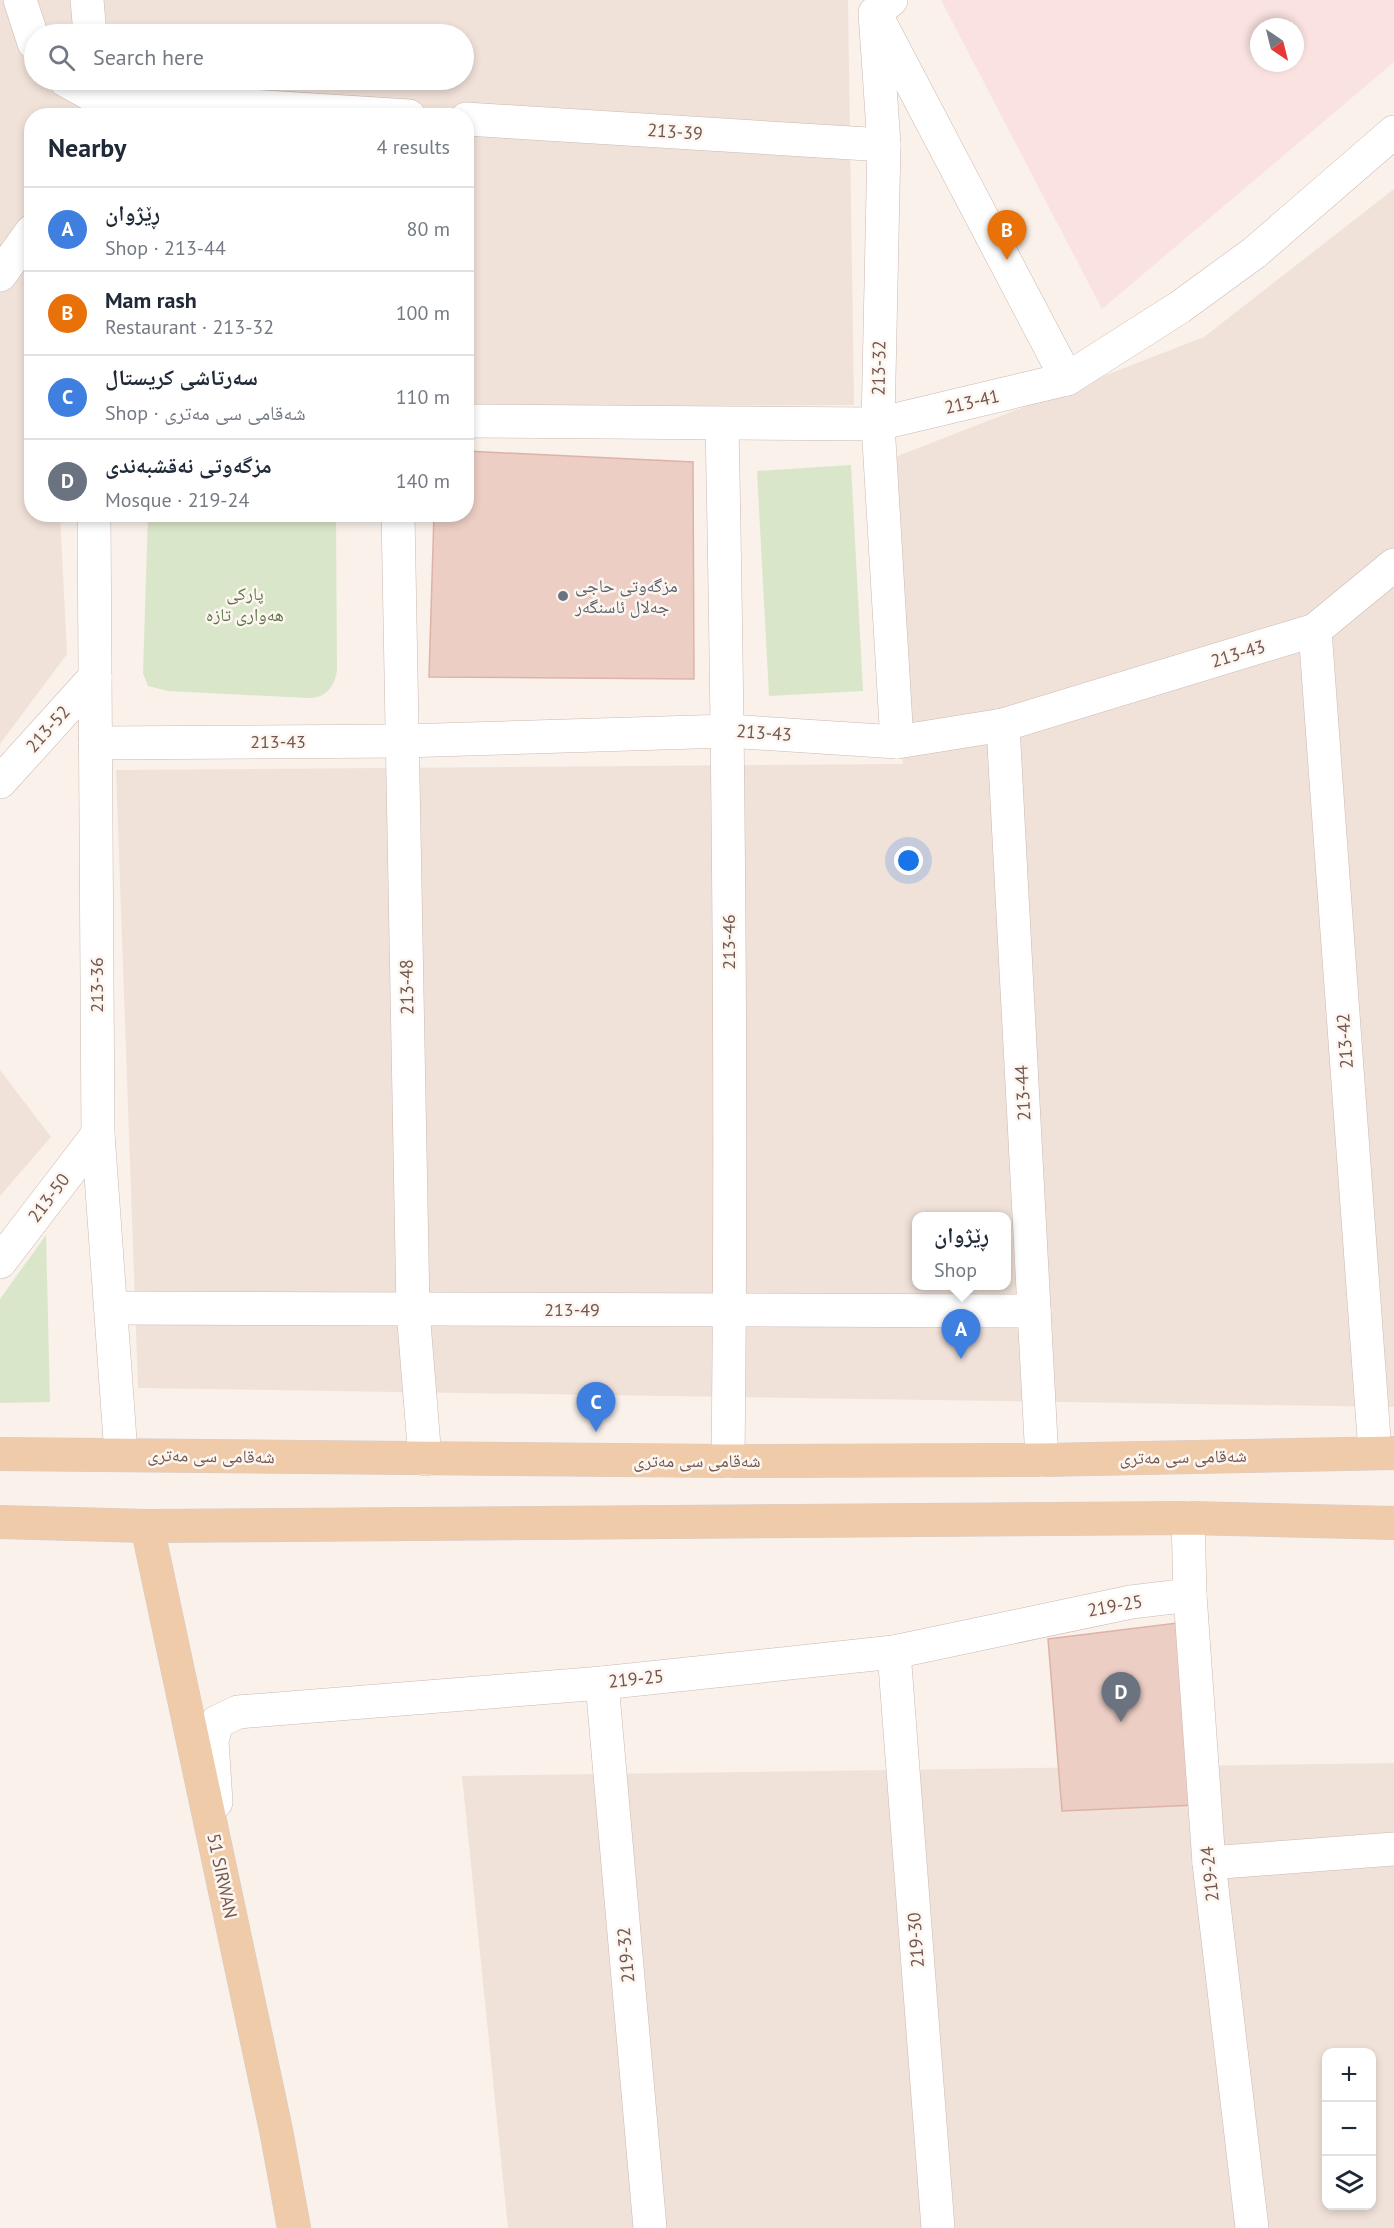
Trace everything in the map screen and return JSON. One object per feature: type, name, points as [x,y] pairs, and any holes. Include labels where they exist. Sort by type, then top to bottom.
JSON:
[{"type":"main road","name":"شەقامی سی مەتری","points":[[0,1454],[729,1461],[1042,1460],[1385,1452]]},
{"type":"main road","points":[[0,1522],[147,1526],[1188,1518],[1394,1523]]},
{"type":"main road","name":"51 SIRWAN","points":[[147,1526],[276,2130],[294,2228]]},
{"type":"street","points":[[20,0],[28,24]]},
{"type":"street","points":[[87,0],[89,24]]},
{"type":"street","points":[[878,4],[1067,379]]},
{"type":"street","name":"213-32","points":[[878,4],[884,145],[878,424],[897,742]]},
{"type":"street","points":[[93,97],[276,108]]},
{"type":"street","name":"213-39","points":[[474,119],[884,145]]},
{"type":"street","name":"213-41","points":[[474,421],[878,424],[1067,379],[1180,307],[1254,253],[1394,132]]},
{"type":"street","points":[[0,274],[24,242]]},
{"type":"street","name":"213-46","points":[[722,424],[728,730],[729,1461]]},
{"type":"street","name":"213-36","points":[[94,522],[98,1134],[121,1454]]},
{"type":"street","name":"213-48","points":[[398,522],[413,1310],[425,1459]]},
{"type":"street","name":"213-43","points":[[95,743],[403,741],[728,730],[897,742],[1003,725],[1315,630],[1394,565]]},
{"type":"street","name":"213-42","points":[[1315,630],[1385,1452]]},
{"type":"street","name":"213-52","points":[[0,782],[95,677]]},
{"type":"street","name":"213-44","points":[[1003,725],[1042,1460]]},
{"type":"street","name":"213-50","points":[[0,1262],[98,1134]]},
{"type":"street","name":"213-49","points":[[111,1308],[1035,1311]]},
{"type":"street","name":"219-24","points":[[1188,1518],[1190,1595],[1209,1863],[1252,2228]]},
{"type":"street","name":"219-25","points":[[219,1860],[212,1741],[217,1722],[238,1712],[602,1683],[894,1652],[1131,1602],[1190,1595]]},
{"type":"street","name":"219-30","points":[[894,1652],[938,2228]]},
{"type":"street","name":"219-32","points":[[602,1683],[650,2228]]},
{"type":"street","points":[[1209,1863],[1394,1850]]},
{"type":"shaded area","points":[[0,0],[848,0],[854,405],[474,407],[474,108],[24,108],[24,522],[60,522],[67,654],[0,744]]},
{"type":"shaded area","points":[[941,0],[1394,0],[1394,62],[1102,309]]},
{"type":"shaded area","points":[[1394,189],[1394,1407],[138,1388],[116,770],[903,764],[877,464],[1204,337]]},
{"type":"shaded area","points":[[0,1070],[51,1137],[0,1196]]},
{"type":"shaded area","points":[[1394,1763],[1394,2228],[508,2228],[462,1776]]},
{"type":"green space","points":[[851,465],[863,691],[769,696],[757,471]]},
{"type":"green space","name":"پارکی هەواری تازە","points":[[148,522],[336,522],[337,671],[328,691],[314,698],[308,698],[168,691],[148,686],[143,673]]},
{"type":"green space","points":[[46,1235],[50,1402],[0,1403],[0,1299]]},
{"type":"building","name":"مزگەوتی حاجی جەلال ئاسنگەر","points":[[474,451],[693,462],[694,679],[429,677],[434,522],[474,522]]},
{"type":"building","points":[[1177,1623],[1196,1805],[1062,1811],[1048,1639]]},
{"type":"place","name":"Mam rash","points":[[1007,260]]},
{"type":"place","name":"مزگەوتی حاجی جەلال ئاسنگەر","points":[[563,596]]},
{"type":"place","name":"ڕێژوان","points":[[961,1359]]},
{"type":"place","name":"سەرتاشی کریستال","points":[[596,1432]]},
{"type":"place","name":"مزگەوتی نەقشبەندی","points":[[1121,1722]]}]
